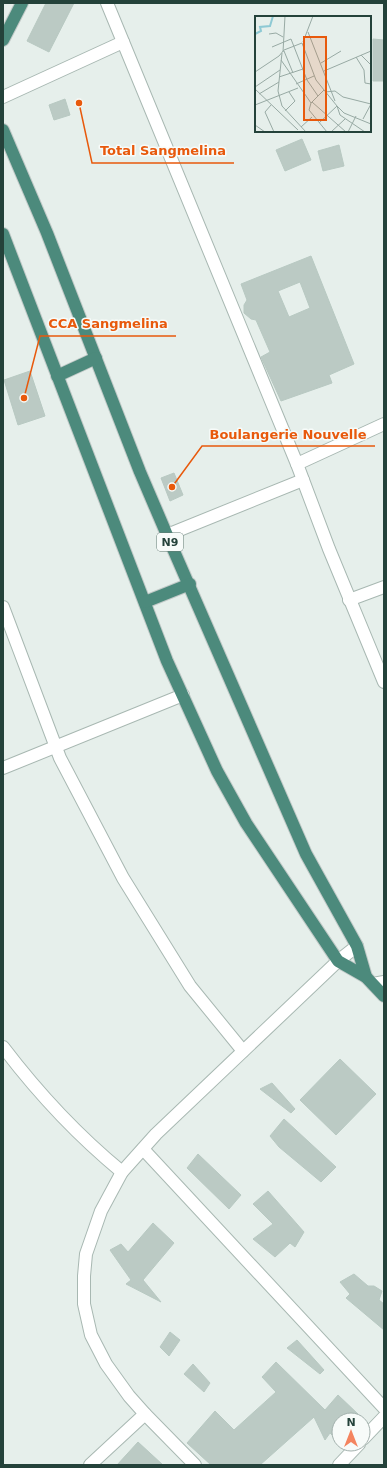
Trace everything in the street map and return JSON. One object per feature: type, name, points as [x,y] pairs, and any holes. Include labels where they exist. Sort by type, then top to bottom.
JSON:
[{"type":"highway","points":[[3,40],[22,3]]},
{"type":"highway","name":"N9","points":[[3,130],[47,233],[167,535],[190,584],[306,854],[357,946],[374,981],[384,996]]},
{"type":"highway","name":"N9","points":[[3,234],[145,602],[183,695],[217,771],[246,824],[338,960],[374,981]]},
{"type":"highway","points":[[57,376],[96,358]]},
{"type":"highway","points":[[145,602],[190,584]]},
{"type":"street","points":[[107,3],[297,464],[349,600],[384,682]]},
{"type":"street","points":[[3,97],[123,42]]},
{"type":"street","points":[[297,464],[383,428]]},
{"type":"street","points":[[167,535],[303,480]]},
{"type":"street","points":[[349,600],[384,587]]},
{"type":"street","points":[[3,607],[56,747],[124,878],[186,979],[243,1051]]},
{"type":"street","points":[[3,768],[183,695]]},
{"type":"street","points":[[195,1465],[145,1414],[106,1364],[91,1335],[84,1304],[86,1254],[101,1211],[122,1172],[143,1149],[243,1051],[338,960],[357,946]]},
{"type":"street","points":[[3,1047],[30,1082],[75,1130],[122,1172]]},
{"type":"street","points":[[143,1149],[384,1408]]},
{"type":"street","points":[[90,1465],[145,1414]]},
{"type":"street","points":[[371,1431],[384,1417]]},
{"type":"street","points":[[338,1465],[351,1452]]},
{"type":"building","points":[[46,3],[74,3],[49,52],[27,41]]},
{"type":"building","points":[[373,39],[384,40],[384,81],[373,81]]},
{"type":"building","points":[[65,99],[70,115],[54,120],[49,105]]},
{"type":"building","points":[[302,139],[311,160],[285,171],[276,150]]},
{"type":"building","points":[[339,145],[344,166],[323,171],[318,151]]},
{"type":"building","points":[[311,256],[354,364],[329,375],[332,383],[281,401],[261,357],[270,352],[256,320],[251,319],[244,313],[244,305],[247,300],[241,284]],"holes":[[[300,282],[310,308],[289,317],[278,291]]]},
{"type":"building","points":[[30,371],[45,416],[18,425],[4,380]]},
{"type":"building","points":[[174,473],[183,495],[170,501],[161,478]]},
{"type":"building","points":[[340,1059],[376,1094],[336,1135],[300,1100]]},
{"type":"building","points":[[272,1083],[295,1109],[291,1113],[260,1089]]},
{"type":"building","points":[[284,1119],[336,1167],[321,1182],[279,1147],[270,1136]]},
{"type":"building","points":[[198,1154],[241,1195],[229,1209],[187,1168]]},
{"type":"building","points":[[268,1191],[304,1232],[295,1247],[290,1243],[275,1257],[253,1239],[273,1224],[253,1204]]},
{"type":"building","points":[[153,1223],[174,1243],[143,1280],[161,1302],[126,1284],[131,1280],[110,1250],[121,1244],[128,1252]]},
{"type":"building","points":[[354,1274],[368,1286],[374,1286],[382,1291],[379,1300],[384,1304],[384,1330],[346,1298],[350,1294],[340,1282]]},
{"type":"building","points":[[170,1332],[180,1340],[169,1356],[160,1347]]},
{"type":"building","points":[[297,1340],[324,1370],[320,1374],[287,1348]]},
{"type":"building","points":[[276,1362],[325,1410],[338,1395],[356,1412],[331,1412],[331,1434],[330,1433],[325,1440],[314,1417],[260,1465],[211,1465],[187,1443],[215,1411],[234,1430],[276,1392],[262,1377]]},
{"type":"building","points":[[193,1364],[210,1383],[204,1392],[184,1374]]},
{"type":"building","points":[[138,1442],[163,1465],[117,1465]]},
{"type":"place","name":"Total Sangmelina","points":[[79,103]]},
{"type":"place","name":"CCA Sangmelina","points":[[24,398]]},
{"type":"place","name":"Boulangerie Nouvelle","points":[[172,487]]}]
